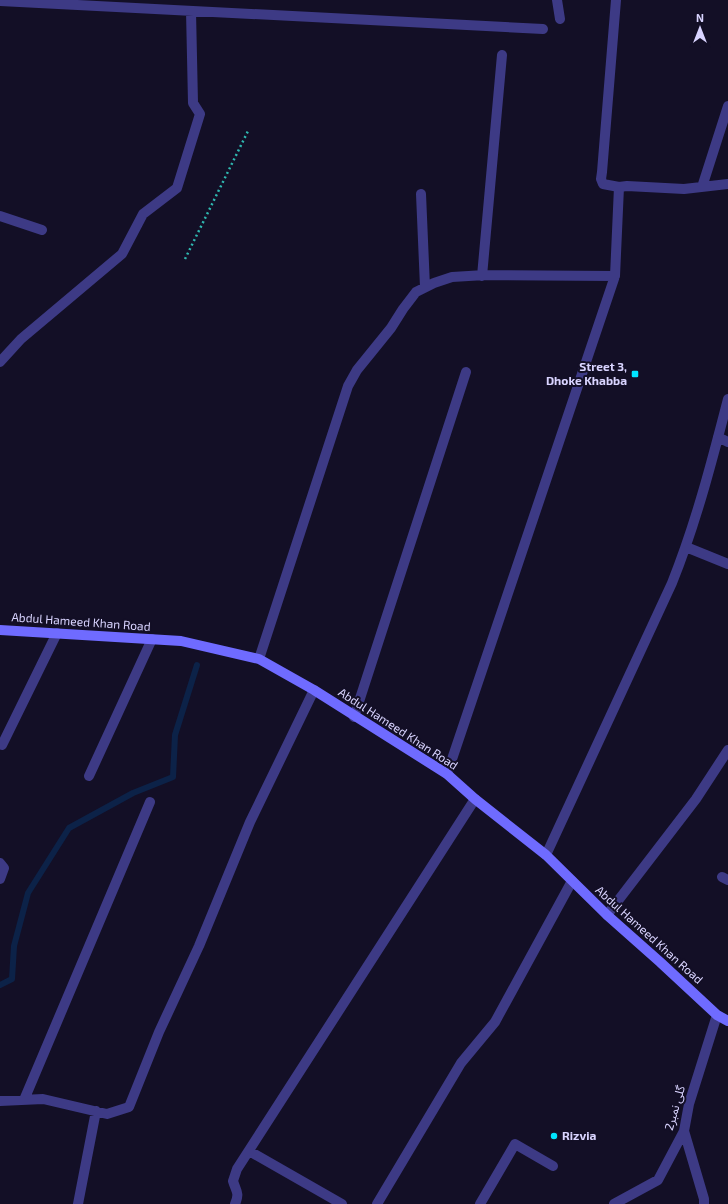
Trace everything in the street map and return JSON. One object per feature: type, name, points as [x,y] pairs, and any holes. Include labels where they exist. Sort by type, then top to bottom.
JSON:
[{"type":"main road","name":"Abdul Hameed Khan Road","points":[[0,630],[180,641],[259,659],[314,690],[354,717],[447,774],[475,799],[546,855],[606,915],[660,962],[717,1015],[728,1021]]},
{"type":"street","points":[[557,0],[560,19]]},
{"type":"street","points":[[616,0],[602,179],[603,184],[620,187],[627,186],[684,189],[728,184]]},
{"type":"street","points":[[0,1],[543,29]]},
{"type":"street","points":[[0,362],[21,339],[122,254],[143,214],[177,188],[200,114],[194,103],[191,11]]},
{"type":"street","points":[[482,276],[502,55]]},
{"type":"street","points":[[702,187],[728,106]]},
{"type":"street","points":[[447,774],[615,276],[618,190],[620,187]]},
{"type":"street","points":[[421,194],[426,287]]},
{"type":"street","points":[[0,216],[42,230]]},
{"type":"street","points":[[259,659],[348,386],[357,370],[391,328],[416,292],[434,283],[452,277],[615,276]]},
{"type":"street","points":[[354,717],[466,372]]},
{"type":"street","points":[[546,855],[672,583],[686,547],[709,473],[728,399]]},
{"type":"street","points":[[718,437],[728,442]]},
{"type":"street","points":[[686,547],[728,564]]},
{"type":"street","points":[[2,746],[57,633]]},
{"type":"street","points":[[89,776],[152,639]]},
{"type":"street","points":[[0,1101],[43,1099],[107,1114],[129,1107],[159,1032],[199,946],[250,822],[314,690]]},
{"type":"street","points":[[606,915],[696,799],[727,752]]},
{"type":"street","points":[[235,1204],[238,1195],[233,1181],[234,1176],[475,799]]},
{"type":"street","points":[[24,1100],[150,802]]},
{"type":"street","points":[[0,863],[4,868],[0,879]]},
{"type":"street","points":[[377,1204],[461,1063],[495,1022],[572,881]]},
{"type":"street","name":"گلی نمبر2","points":[[614,1204],[658,1180],[684,1131],[689,1104],[717,1015]]},
{"type":"street","points":[[78,1204],[96,1111]]},
{"type":"street","points":[[684,1131],[704,1199],[704,1204]]},
{"type":"street","points":[[480,1204],[515,1144],[553,1166]]},
{"type":"street","points":[[249,1151],[342,1204]]},
{"type":"path","points":[[185,259],[249,129]]},
{"type":"waterway","points":[[0,985],[12,979],[14,946],[28,893],[69,828],[133,793],[173,777],[175,735],[197,665]]},
{"type":"place","name":"Street 3, Dhoke Khabba","points":[[635,374]]},
{"type":"place","name":"Rizvia","points":[[554,1136]]}]
